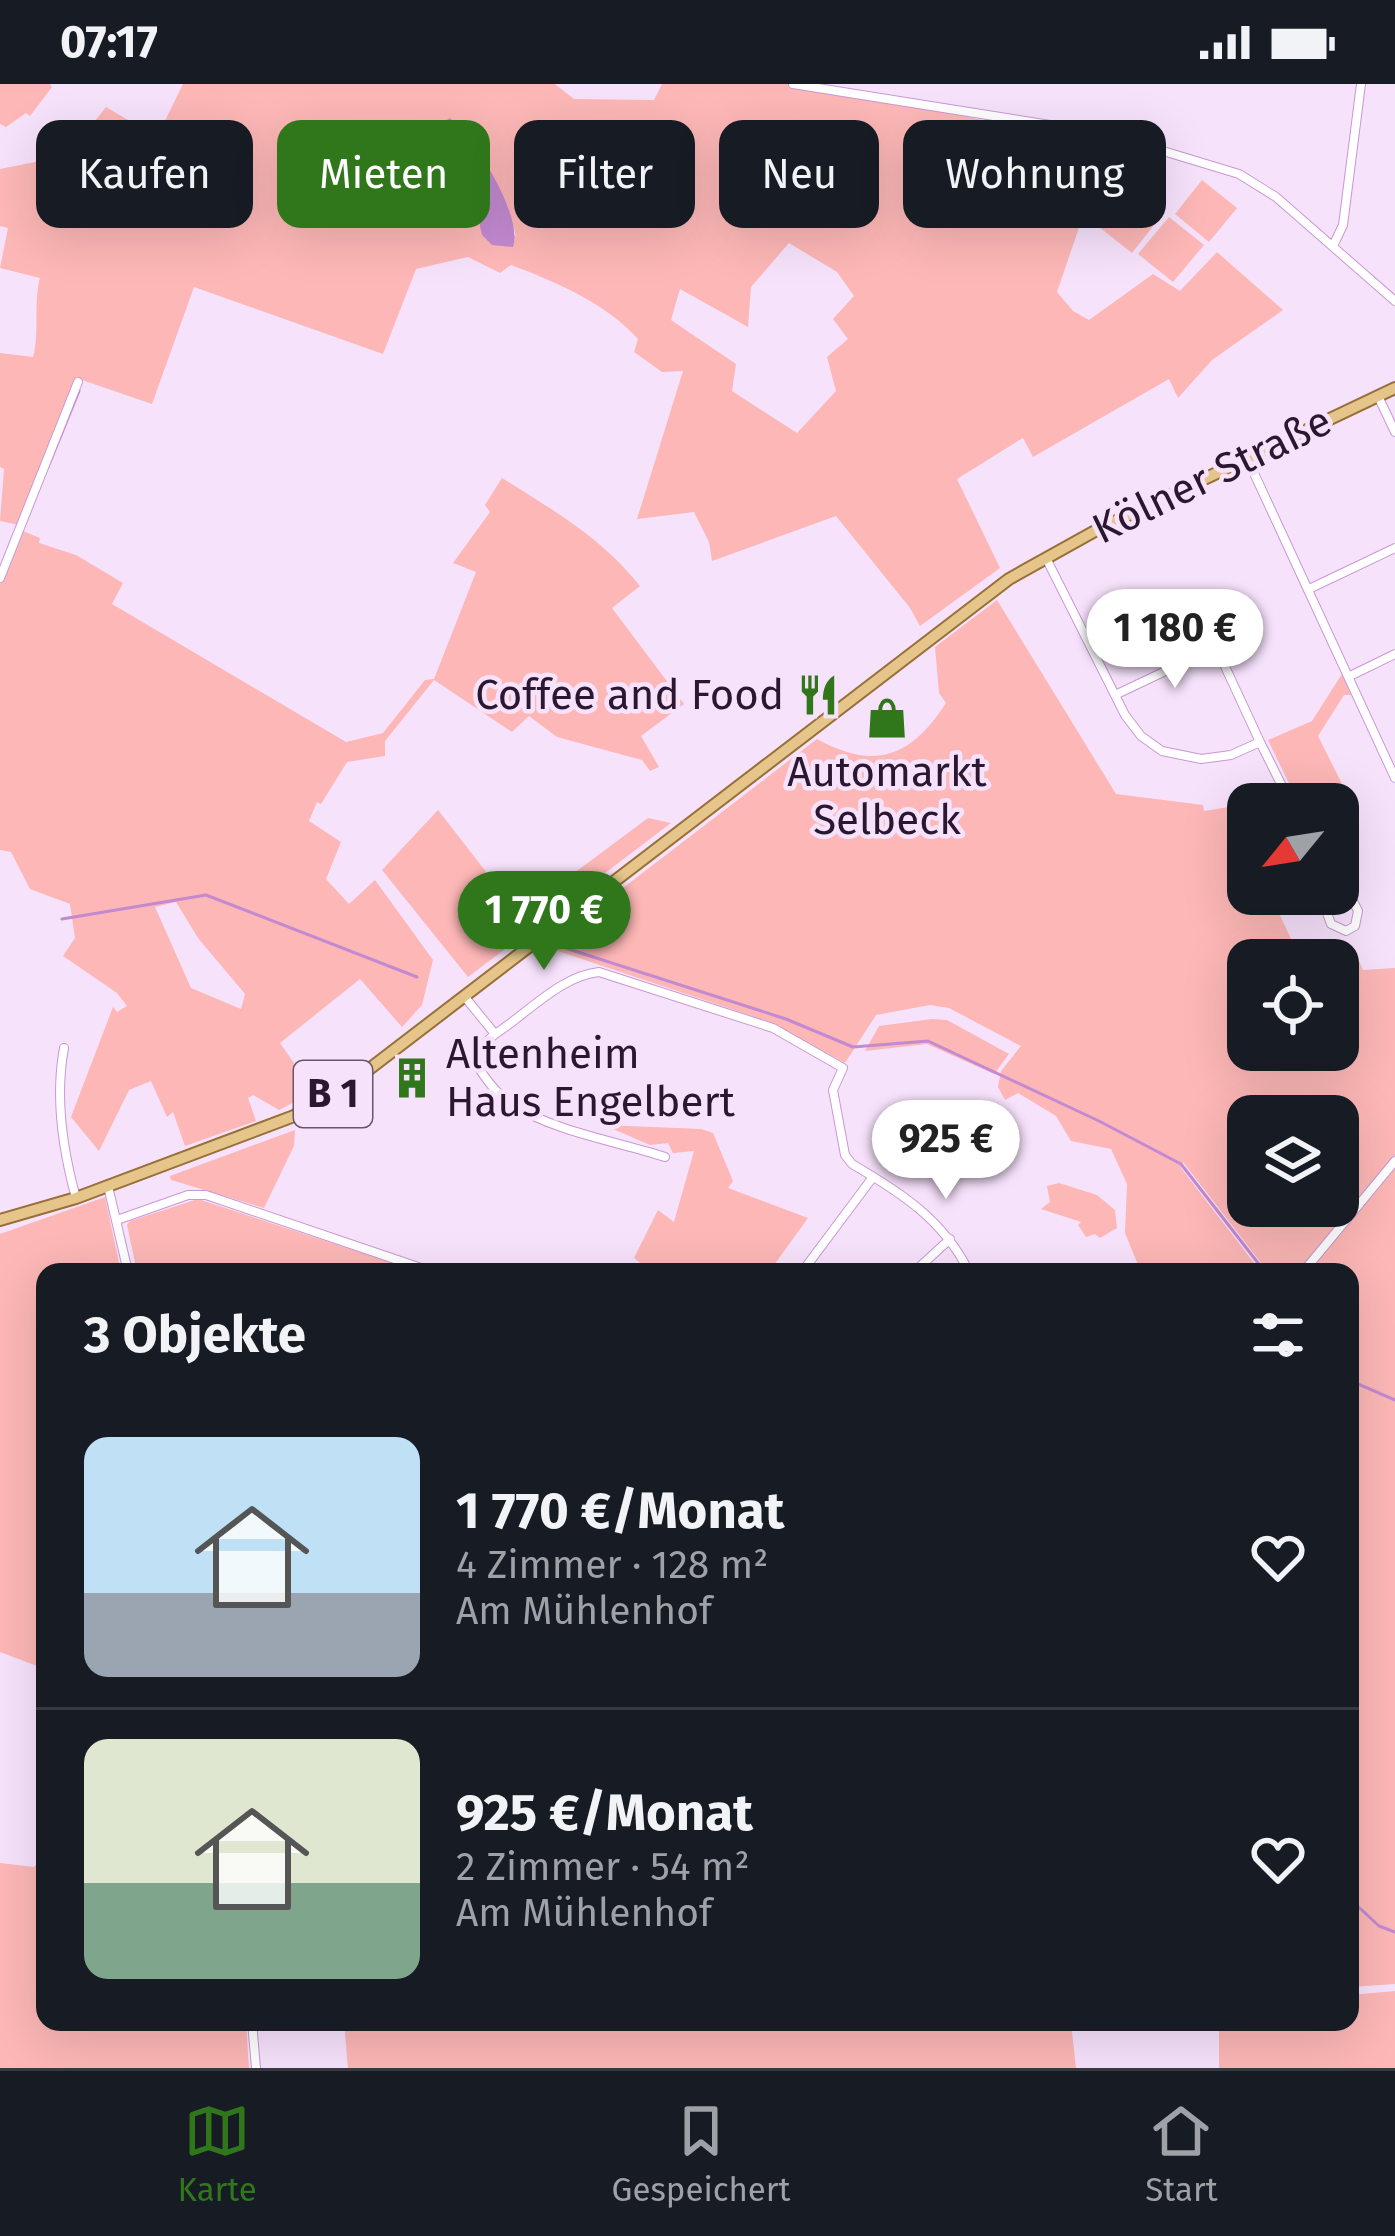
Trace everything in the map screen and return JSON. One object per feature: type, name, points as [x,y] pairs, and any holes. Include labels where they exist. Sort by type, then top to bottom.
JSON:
[{"type":"main road","name":"Kölner Straße","points":[[0,1220],[76,1198],[294,1116],[323,1100],[976,603],[1045,556],[1395,388]]},
{"type":"street","points":[[793,84],[1107,134],[1239,174],[1259,184],[1395,302]]},
{"type":"street","points":[[1333,246],[1343,225],[1361,84]]},
{"type":"street","points":[[0,578],[78,382]]},
{"type":"street","points":[[1378,395],[1395,431]]},
{"type":"street","points":[[1247,458],[1395,778]]},
{"type":"street","points":[[1309,589],[1395,548]]},
{"type":"street","points":[[1045,556],[1132,727],[1173,755],[1215,758],[1260,742]]},
{"type":"street","points":[[1115,695],[1216,647],[1280,783]]},
{"type":"street","points":[[1350,676],[1395,654]]},
{"type":"street","points":[[1326,915],[1331,924],[1346,931],[1355,926],[1357,915]]},
{"type":"street","points":[[665,1157],[514,1106],[497,1092],[475,1061],[476,1050],[562,986],[599,972],[772,1028],[843,1067],[832,1090],[841,1143],[852,1164],[921,1208],[950,1239],[964,1263]]},
{"type":"street","points":[[464,995],[495,1034]]},
{"type":"street","points":[[64,1048],[60,1069],[64,1147],[76,1198]]},
{"type":"street","points":[[1310,1263],[1395,1161]]},
{"type":"street","points":[[809,1263],[874,1177]]},
{"type":"street","points":[[108,1186],[126,1263]]},
{"type":"street","points":[[117,1220],[188,1195],[206,1195],[406,1263]]},
{"type":"street","points":[[924,1263],[950,1239]]},
{"type":"street","points":[[253,2031],[256,2068]]},
{"type":"shaded area","points":[[0,84],[52,87],[30,116],[26,113],[6,127],[0,124]]},
{"type":"shaded area","points":[[183,84],[555,84],[574,99],[654,100],[662,84],[804,84],[982,120],[903,120],[903,228],[1079,228],[1057,292],[1073,311],[1089,320],[1153,274],[1180,291],[1217,252],[1283,310],[1212,360],[1178,398],[1169,379],[1033,457],[1023,438],[957,479],[1000,568],[920,626],[836,516],[712,561],[709,542],[694,512],[637,519],[683,371],[662,372],[634,352],[638,339],[579,295],[511,265],[500,273],[468,257],[416,269],[383,354],[194,287],[152,404],[82,380],[24,526],[0,521],[4,469],[0,467],[0,353],[33,357],[40,278],[0,268],[8,228],[0,226],[0,169],[35,162],[36,228],[253,228],[253,120],[165,120]],"holes":[[[789,243],[837,272],[854,296],[833,319],[848,339],[827,357],[836,391],[797,433],[732,391],[736,364],[671,320],[680,289],[748,327],[751,287]]]},
{"type":"shaded area","points":[[106,107],[128,120],[96,120]]},
{"type":"shaded area","points":[[490,171],[511,216],[513,247],[492,245],[480,228],[490,228]]},
{"type":"shaded area","points":[[1202,180],[1237,208],[1209,242],[1175,214]]},
{"type":"shaded area","points":[[1169,217],[1204,245],[1173,282],[1138,254],[1160,228],[1166,228]]},
{"type":"shaded area","points":[[1100,228],[1152,228],[1132,253]]},
{"type":"shaded area","points":[[502,478],[593,539],[640,586],[612,608],[684,704],[641,736],[659,767],[650,771],[642,760],[557,737],[529,716],[512,732],[434,680],[385,741],[385,756],[347,762],[309,821],[341,842],[326,879],[349,904],[375,880],[433,960],[422,1005],[402,1027],[360,979],[280,1043],[314,1092],[279,1110],[253,1095],[248,1098],[256,1121],[185,1146],[173,1112],[167,1117],[151,1081],[129,1090],[99,1151],[71,1117],[113,1007],[117,1012],[127,1006],[117,993],[63,956],[75,938],[70,904],[30,889],[11,852],[0,850],[0,584],[23,531],[123,583],[112,604],[346,742],[383,733],[425,680],[434,679],[476,572],[453,563],[490,512],[485,505]],"holes":[[[176,902],[198,938],[245,994],[241,1009],[191,988],[155,907]]]},
{"type":"shaded area","points":[[997,600],[1116,794],[1203,805],[1204,811],[1227,807],[1227,915],[1280,915],[1291,939],[1227,939],[1227,1071],[1359,1071],[1359,961],[1363,970],[1395,968],[1395,1984],[1359,1986],[1359,1263],[1261,1263],[1233,1227],[1359,1227],[1359,1095],[1227,1095],[1227,1219],[1183,1162],[1181,1168],[1254,1263],[1137,1263],[1125,1233],[1127,1184],[1111,1149],[1071,1141],[1056,1116],[1018,1093],[1005,1100],[998,1087],[1001,1071],[1021,1046],[949,1008],[930,1005],[876,1015],[845,1063],[767,1021],[546,947],[817,739],[857,754],[890,753],[919,736],[946,703],[939,693],[935,647]]},
{"type":"shaded area","points":[[1342,674],[1351,695],[1344,695],[1318,736],[1342,783],[1289,783],[1268,740],[1312,721]]},
{"type":"shaded area","points":[[438,810],[519,914],[648,818],[671,823],[468,977],[382,870]]},
{"type":"shaded area","points":[[947,1020],[1009,1054],[994,1074],[927,1044],[865,1051],[879,1026]]},
{"type":"shaded area","points":[[604,1125],[713,1133],[733,1181],[728,1188],[808,1218],[776,1263],[640,1263],[634,1258],[658,1210],[674,1222],[694,1151],[673,1153],[668,1143],[650,1145]]},
{"type":"shaded area","points":[[295,1130],[294,1146],[264,1208],[171,1180],[170,1176]]},
{"type":"shaded area","points":[[1059,1183],[1097,1195],[1115,1210],[1117,1228],[1100,1238],[1095,1234],[1086,1237],[1078,1225],[1081,1222],[1041,1209],[1050,1202],[1047,1186]]},
{"type":"shaded area","points":[[105,1197],[119,1263],[36,1263],[36,1666],[0,1652],[0,1234]]},
{"type":"shaded area","points":[[198,1199],[393,1263],[135,1263],[130,1221]]},
{"type":"shaded area","points":[[0,1863],[34,1867],[36,2031],[247,2031],[249,2068],[0,2068]]},
{"type":"shaded area","points":[[1395,1991],[1395,2068],[1219,2068],[1219,2031],[1359,2031],[1359,1994]]},
{"type":"shaded area","points":[[345,2031],[1072,2031],[1076,2068],[348,2068]]},
{"type":"waterway","points":[[48,467],[79,391]]},
{"type":"waterway","points":[[62,919],[206,895],[417,977]]},
{"type":"waterway","points":[[556,945],[786,1019],[853,1047],[928,1041],[1181,1164],[1258,1263]]},
{"type":"waterway","points":[[1359,1384],[1395,1400]]},
{"type":"waterway","points":[[1359,1907],[1379,1926],[1395,1932]]},
{"type":"place","name":"Coffee and Food","points":[[818,695]]},
{"type":"place","name":"Automarkt Selbeck","points":[[887,718]]},
{"type":"place","name":"Altenheim Haus Engelbert","points":[[412,1078]]}]
